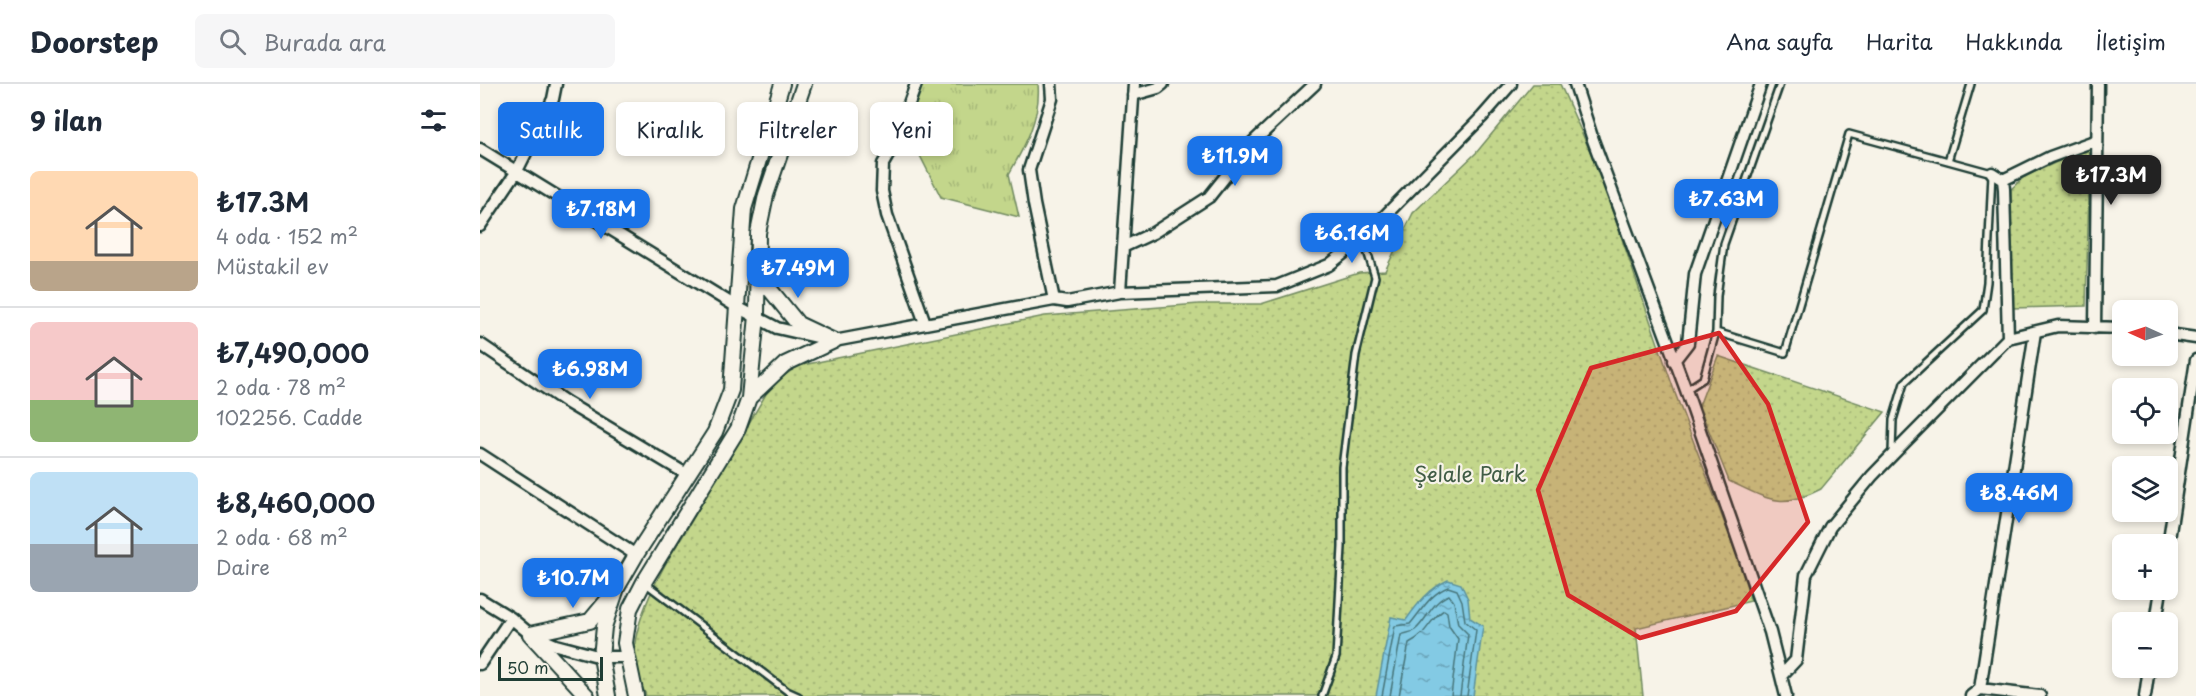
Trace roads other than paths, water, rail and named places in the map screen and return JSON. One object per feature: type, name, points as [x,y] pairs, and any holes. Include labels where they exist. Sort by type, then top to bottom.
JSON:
[{"type":"street","points":[[480,226],[517,171],[554,99],[556,84]]},
{"type":"street","points":[[530,633],[590,621],[617,588],[715,432],[731,390],[744,209],[782,84]]},
{"type":"street","points":[[636,696],[626,643],[630,609],[644,582],[738,429],[749,398],[757,316],[758,233],[766,195],[804,84]]},
{"type":"street","points":[[916,84],[895,143],[883,165],[882,191],[887,215],[925,323]]},
{"type":"street","points":[[1051,84],[1052,99],[1029,170],[1054,300]]},
{"type":"street","points":[[1120,292],[1133,90],[1158,88],[1163,84]]},
{"type":"street","points":[[1123,248],[1153,233],[1209,197],[1252,143],[1315,84]]},
{"type":"street","points":[[749,398],[785,364],[834,341],[1054,300],[1067,302],[1120,292],[1277,286],[1329,265],[1363,238],[1482,117],[1511,84]]},
{"type":"street","points":[[1575,84],[1593,140],[1686,390],[1770,632],[1786,696]]},
{"type":"street","points":[[1674,361],[1688,344],[1695,274],[1761,84]]},
{"type":"street","points":[[2095,328],[2098,84]]},
{"type":"street","points":[[2003,180],[2050,157],[2097,140]]},
{"type":"street","points":[[480,149],[737,307],[777,328],[834,341]]},
{"type":"street","points":[[1992,173],[2003,180]]},
{"type":"street","points":[[2003,180],[2008,338]]},
{"type":"street","points":[[758,260],[768,287],[798,324],[834,341]]},
{"type":"street","points":[[1782,675],[1796,660],[1806,575],[1830,527],[1872,476],[2008,338],[2058,326],[2112,328]]},
{"type":"street","points":[[2035,332],[1975,693],[2040,696]]},
{"type":"street","points":[[2178,335],[2196,338]]},
{"type":"street","points":[[480,344],[566,402],[688,475]]},
{"type":"street","points":[[2170,534],[2196,360]]},
{"type":"street","points":[[480,454],[636,555]]},
{"type":"street","points":[[608,696],[601,657],[604,627],[617,588]]},
{"type":"street","points":[[480,599],[530,633],[587,696]]},
{"type":"street","points":[[480,664],[511,618]]},
{"type":"street","points":[[530,633],[556,645],[601,657],[628,657]]},
{"type":"street","points":[[2145,696],[2148,678]]},
{"type":"lane","points":[[1686,390],[1703,379],[1716,332],[1717,296],[1724,244],[1780,84]]},
{"type":"lane","points":[[1948,161],[1971,84]]},
{"type":"lane","points":[[1716,332],[1785,353],[1849,134],[1992,173],[1987,282],[1983,309],[1904,383],[1893,420],[1891,458]]},
{"type":"lane","points":[[1322,696],[1336,657],[1342,547],[1342,467],[1356,355],[1375,277],[1363,238]]},
{"type":"lane","points":[[644,582],[786,692],[798,696]]},
{"type":"water","points":[[1448,580],[1461,584],[1468,599],[1470,618],[1483,626],[1473,696],[1376,696],[1391,617],[1406,620],[1424,597]]},
{"type":"park label","name":"Şelale Park","points":[[1470,475]]}]
